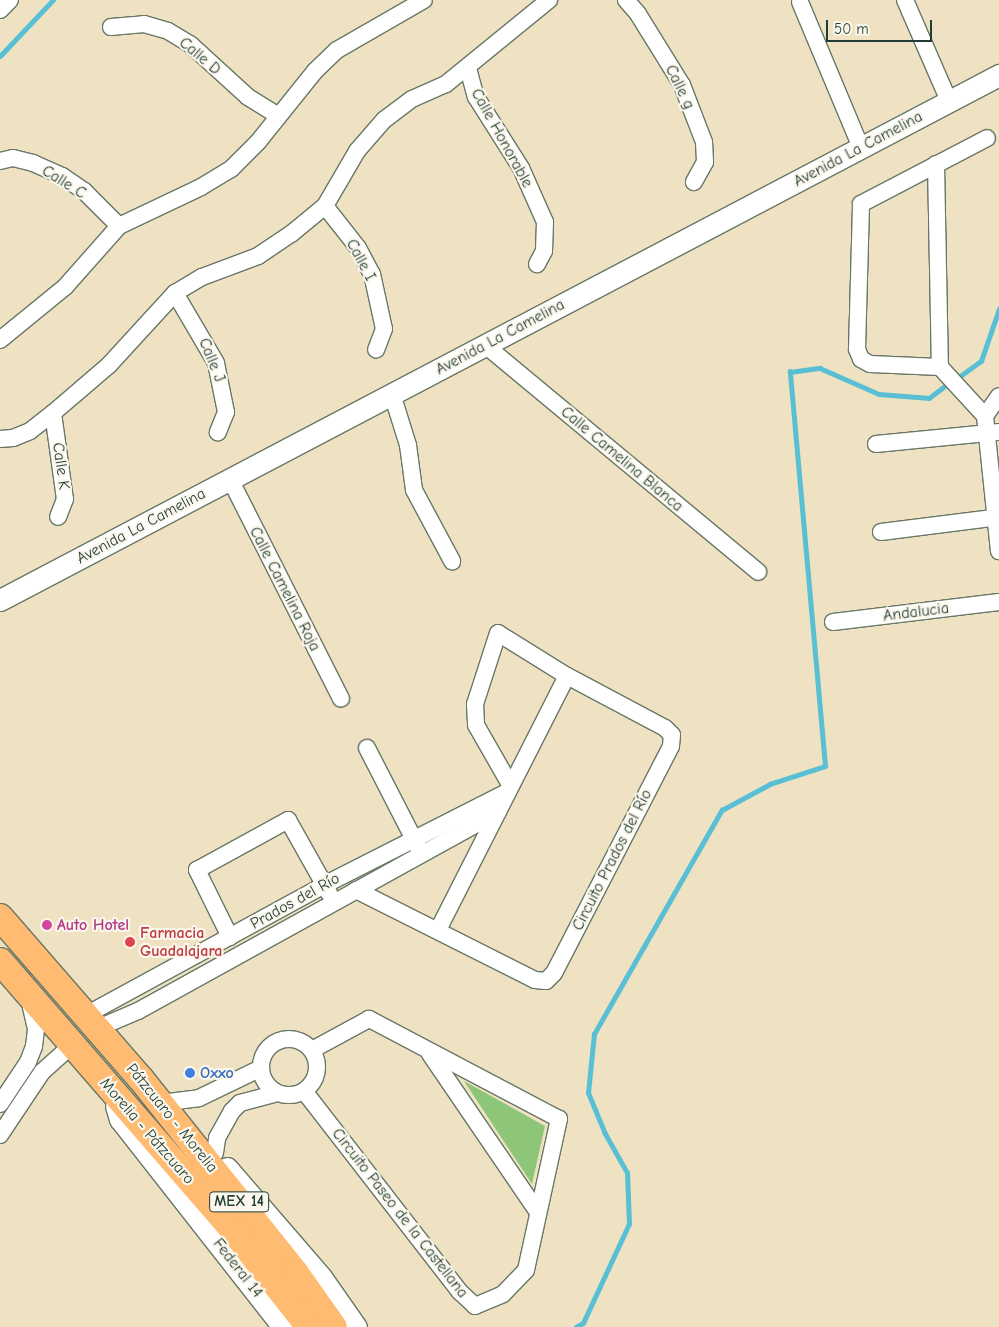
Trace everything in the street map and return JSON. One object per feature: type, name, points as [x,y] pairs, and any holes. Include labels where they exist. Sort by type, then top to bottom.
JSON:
[{"type":"main road","name":"Pátzcuaro - Morelia","points":[[0,916],[141,1079],[295,1272],[334,1327]]},
{"type":"main road","name":"Morelia - Pátzcuaro","points":[[0,961],[228,1224],[309,1327]]},
{"type":"street","points":[[0,10],[10,0]]},
{"type":"street","points":[[0,439],[13,438],[30,431],[54,413],[109,365],[175,293],[202,277],[258,256],[325,206],[357,151],[384,120],[412,99],[446,84],[550,0]]},
{"type":"street","name":"Calle g","points":[[626,0],[638,14],[682,85],[701,134],[705,162],[694,182]]},
{"type":"street","points":[[905,0],[949,101]]},
{"type":"street","points":[[0,340],[65,287],[119,226],[201,188],[231,169],[315,71],[337,50],[421,1]]},
{"type":"street","points":[[800,2],[861,148]]},
{"type":"street","name":"Calle D","points":[[111,27],[144,24],[168,32],[191,45],[248,97],[278,116]]},
{"type":"street","name":"Calle Honorable","points":[[468,68],[476,97],[521,168],[545,222],[544,251],[538,264]]},
{"type":"street","name":"Avenida La Camelina","points":[[0,600],[999,75]]},
{"type":"street","points":[[987,138],[861,204],[857,349],[861,359],[870,364],[943,371],[970,397],[985,416],[992,433],[999,551]]},
{"type":"street","name":"Calle C","points":[[0,161],[13,158],[33,163],[62,176],[84,191],[119,226]]},
{"type":"street","points":[[936,164],[943,371]]},
{"type":"street","name":"Calle I","points":[[325,206],[358,248],[372,274],[384,328],[376,350]]},
{"type":"street","name":"Calle J","points":[[175,293],[216,363],[226,412],[218,432]]},
{"type":"street","name":"Calle Camelina Blanca","points":[[485,345],[758,572]]},
{"type":"street","points":[[392,394],[408,445],[414,490],[452,561]]},
{"type":"street","points":[[985,416],[999,396]]},
{"type":"street","name":"Calle K","points":[[54,413],[65,499],[58,517]]},
{"type":"street","points":[[876,444],[992,433]]},
{"type":"street","name":"Calle Camelina Roja","points":[[230,479],[341,699]]},
{"type":"street","points":[[881,532],[998,518]]},
{"type":"street","name":"Andalucia","points":[[833,622],[999,602]]},
{"type":"street","name":"Circuito Prados del Río","points":[[356,890],[535,980],[546,981],[554,973],[671,746],[672,735],[665,728],[568,676],[498,633],[475,704],[476,725],[509,789]]},
{"type":"street","points":[[438,930],[568,676]]},
{"type":"street","points":[[368,748],[417,846]]},
{"type":"street","name":"Prados del Río","points":[[92,1021],[230,937],[324,885],[417,846],[509,789]]},
{"type":"street","points":[[92,1021],[138,1010],[356,890],[417,846],[498,812]]},
{"type":"street","points":[[230,937],[196,870],[288,820],[334,901]]},
{"type":"street","points":[[0,1104],[17,1078],[34,1046],[36,1029],[28,994]]},
{"type":"street","name":"Circuito Paseo de la Castellana","points":[[304,1091],[459,1291],[474,1306],[503,1294],[526,1270],[559,1119],[369,1019],[312,1050]]},
{"type":"street","points":[[215,1153],[219,1130],[240,1103],[277,1093],[296,1094],[304,1091],[316,1076],[317,1067],[312,1050],[298,1040],[280,1040],[266,1051],[261,1068],[266,1082],[277,1093]]},
{"type":"street","points":[[0,1135],[42,1072],[72,1045]]},
{"type":"street","name":"Circuito Paseo de la Castellana","points":[[429,1052],[538,1211]]},
{"type":"street","points":[[168,1102],[206,1095],[261,1068]]},
{"type":"street","points":[[17,1078],[31,1088]]},
{"type":"street","points":[[141,1079],[168,1102],[215,1153],[320,1278],[356,1327]]},
{"type":"street","name":"Federal 14","points":[[109,1087],[120,1119],[282,1327]]},
{"type":"green space","points":[[464,1081],[545,1126],[532,1184]]},
{"type":"waterway","points":[[0,56],[53,0]]},
{"type":"waterway","points":[[956,379],[981,361],[999,309]]},
{"type":"waterway","points":[[576,1327],[583,1323],[629,1224],[627,1173],[605,1134],[588,1093],[594,1034],[722,810],[770,784],[825,766],[790,372],[820,368],[879,394],[929,398],[949,383]]},
{"type":"place","name":"Auto Hotel","points":[[47,925]]},
{"type":"place","name":"Farmacia Guadalajara","points":[[130,942]]},
{"type":"place","name":"Oxxo","points":[[190,1073]]}]
